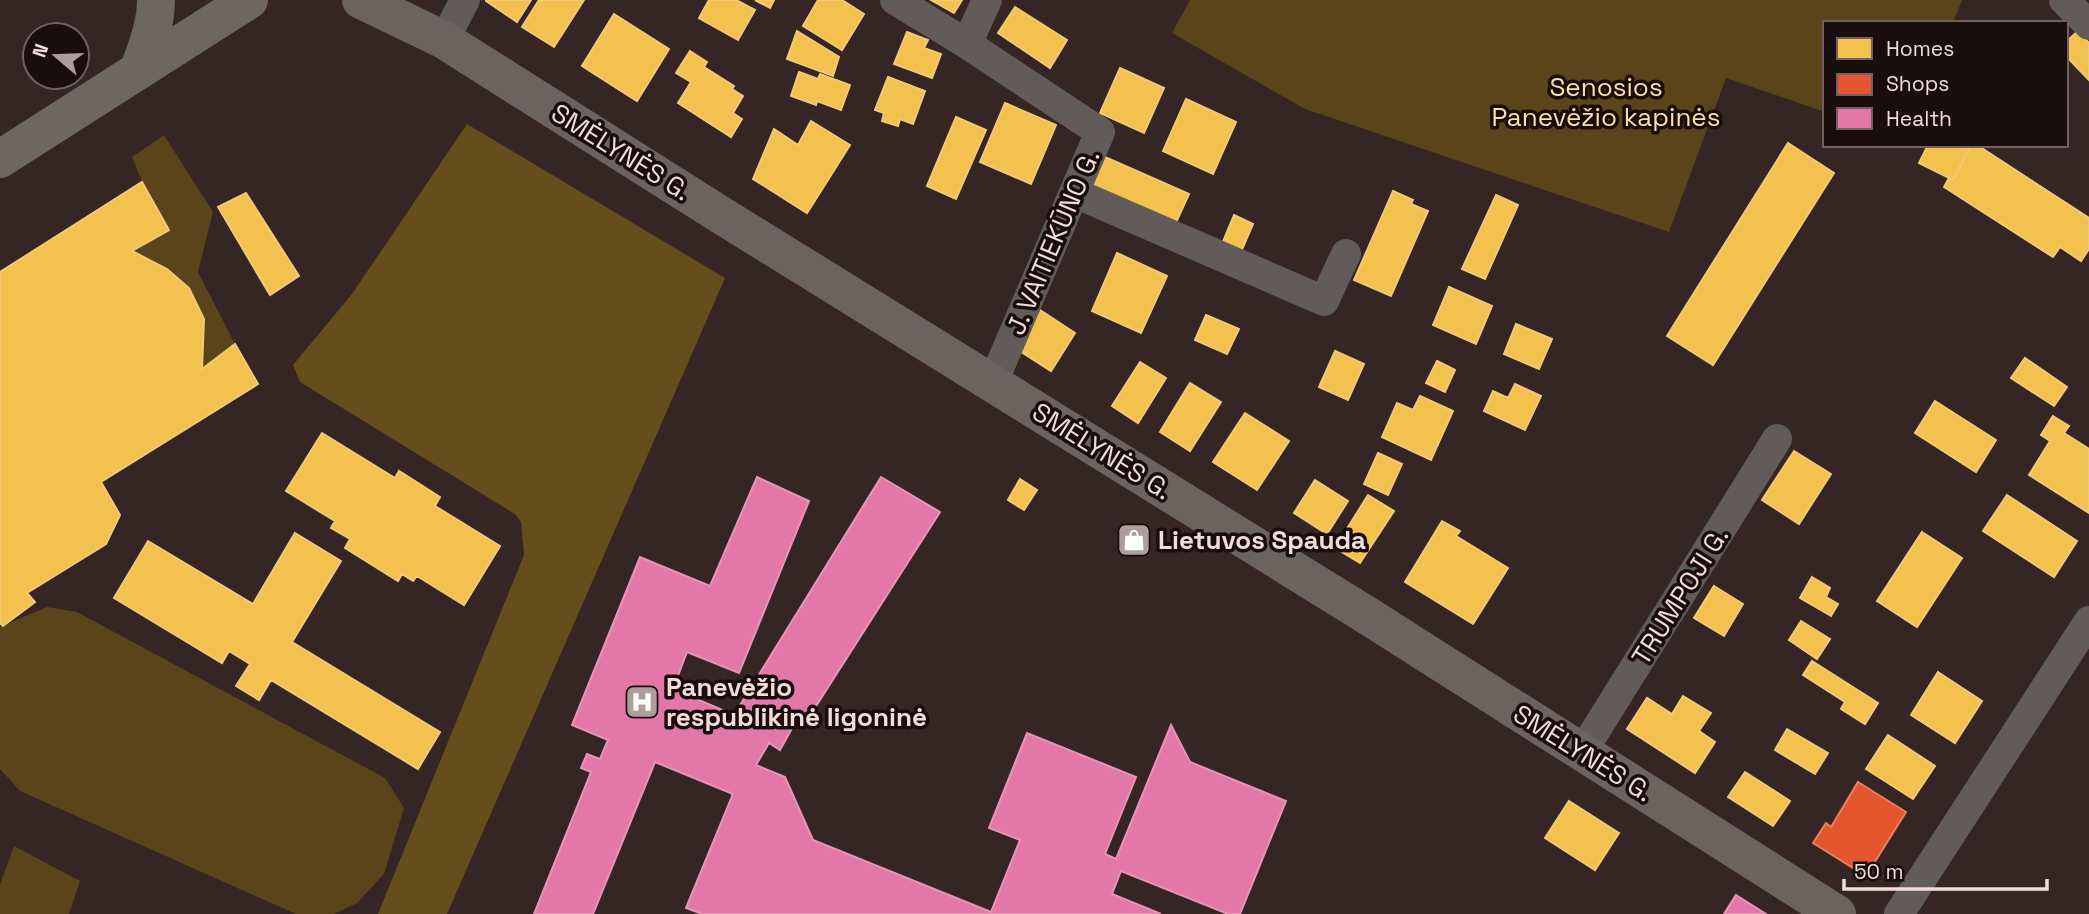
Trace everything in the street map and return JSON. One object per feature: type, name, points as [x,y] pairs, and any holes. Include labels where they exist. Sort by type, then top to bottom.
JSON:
[{"type":"highway","name":"SMĖLYNĖS G.","points":[[361,0],[444,40],[1367,616],[1837,914]]},
{"type":"main road","points":[[139,69],[152,34],[156,0]]},
{"type":"main road","points":[[0,159],[249,0]]},
{"type":"street","points":[[444,40],[465,0]]},
{"type":"street","name":"J. VAITIEKŪNO G.","points":[[895,0],[1100,132],[993,382]]},
{"type":"street","points":[[967,44],[987,0]]},
{"type":"street","points":[[2064,0],[2089,25]]},
{"type":"street","points":[[1075,192],[1324,300],[1346,254]]},
{"type":"street","name":"TRUMPOJI G.","points":[[1582,752],[1777,439]]},
{"type":"street","points":[[1899,914],[2089,621]]},
{"type":"green space","name":"Senosios Panevėžio kapinės","points":[[1190,0],[1962,0],[1954,21],[1823,21],[1823,111],[1726,78],[1669,232],[1305,109],[1172,33]]},
{"type":"green space","points":[[164,135],[213,212],[198,272],[235,344],[202,369],[204,320],[189,288],[167,269],[132,251],[169,230],[142,182],[132,157]]},
{"type":"green space","points":[[47,607],[77,612],[385,778],[404,808],[384,874],[357,903],[334,914],[296,914],[20,791],[0,769],[0,627]]},
{"type":"green space","points":[[14,846],[80,881],[69,914],[0,914],[0,884]]},
{"type":"shaded area","points":[[467,124],[725,278],[447,914],[378,914],[524,555],[521,522],[515,514],[300,382],[293,365],[352,294]]},
{"type":"building: Homes","points":[[486,0],[531,0],[517,22]]},
{"type":"building: Homes","points":[[539,0],[584,0],[554,47],[522,27]]},
{"type":"building: Homes","points":[[709,0],[736,0],[755,10],[738,40],[699,18]]},
{"type":"building: Homes","points":[[755,0],[774,0],[770,8]]},
{"type":"building: Homes","points":[[818,0],[842,0],[864,14],[842,50],[803,26]]},
{"type":"building: Homes","points":[[931,0],[962,0],[954,13]]},
{"type":"building: Homes","points":[[1015,7],[1067,40],[1050,68],[998,33]]},
{"type":"building: Homes","points":[[614,14],[669,49],[637,101],[582,66]]},
{"type":"building: Homes","points":[[797,31],[839,57],[833,76],[787,59]]},
{"type":"building: Homes","points":[[2078,31],[2089,43],[2089,80],[2068,58],[2068,40]]},
{"type":"building: Homes","points":[[907,32],[928,40],[924,48],[941,54],[932,78],[894,64]]},
{"type":"building: Homes","points":[[690,51],[707,62],[704,67],[734,86],[732,89],[743,96],[733,113],[742,119],[731,137],[678,103],[691,82],[676,73]]},
{"type":"building: Homes","points":[[1120,68],[1164,88],[1144,133],[1100,113]]},
{"type":"building: Homes","points":[[799,72],[818,79],[820,74],[850,85],[841,110],[817,101],[816,105],[791,96]]},
{"type":"building: Homes","points":[[888,77],[925,91],[913,124],[900,119],[898,126],[882,121],[884,113],[875,110]]},
{"type":"building: Homes","points":[[1186,99],[1236,122],[1213,174],[1163,151]]},
{"type":"building: Homes","points":[[1005,103],[1056,125],[1031,184],[980,162]]},
{"type":"building: Homes","points":[[956,117],[986,130],[956,199],[927,186]]},
{"type":"building: Homes","points":[[811,121],[850,145],[807,213],[753,179],[774,129],[798,145]]},
{"type":"building: Homes","points":[[1788,143],[1834,173],[1713,365],[1667,336]]},
{"type":"building: Homes","points":[[1927,147],[1970,147],[1953,180],[1919,163]]},
{"type":"building: Homes","points":[[1970,147],[1980,147],[2089,218],[2089,249],[2081,261],[2060,247],[2053,257],[1944,187],[1949,178],[1953,180]]},
{"type":"building: Homes","points":[[1105,157],[1189,194],[1174,227],[1091,190]]},
{"type":"building: Homes","points":[[142,182],[169,230],[132,251],[167,269],[189,288],[204,319],[202,369],[235,344],[258,384],[101,482],[120,515],[106,544],[27,593],[35,602],[3,626],[0,623],[0,272]]},
{"type":"building: Homes","points":[[1393,191],[1413,200],[1411,204],[1428,211],[1391,296],[1354,280]]},
{"type":"building: Homes","points":[[246,193],[299,276],[270,295],[218,207]]},
{"type":"building: Homes","points":[[1496,195],[1518,205],[1485,279],[1462,269]]},
{"type":"building: Homes","points":[[1234,215],[1253,224],[1241,252],[1222,244]]},
{"type":"building: Homes","points":[[1117,253],[1167,276],[1141,333],[1092,311]]},
{"type":"building: Homes","points":[[1449,287],[1492,306],[1476,344],[1433,325]]},
{"type":"building: Homes","points":[[1037,308],[1075,333],[1051,371],[1012,346]]},
{"type":"building: Homes","points":[[1206,315],[1239,329],[1227,354],[1195,340]]},
{"type":"building: Homes","points":[[1516,324],[1552,339],[1539,369],[1504,354]]},
{"type":"building: Homes","points":[[1335,351],[1364,364],[1348,400],[1319,387]]},
{"type":"building: Homes","points":[[2025,358],[2067,387],[2054,406],[2011,378]]},
{"type":"building: Homes","points":[[1437,361],[1455,370],[1445,392],[1426,383]]},
{"type":"building: Homes","points":[[1140,362],[1166,378],[1138,423],[1112,406]]},
{"type":"building: Homes","points":[[1190,383],[1221,402],[1190,451],[1160,432]]},
{"type":"building: Homes","points":[[1515,384],[1541,396],[1525,430],[1484,411],[1493,391],[1508,398]]},
{"type":"building: Homes","points":[[1420,396],[1453,411],[1431,460],[1382,437],[1397,403],[1413,410]]},
{"type":"building: Homes","points":[[1935,401],[1996,440],[1976,472],[1915,433]]},
{"type":"building: Homes","points":[[1245,413],[1289,441],[1257,490],[1213,462]]},
{"type":"building: Homes","points":[[2053,416],[2069,426],[2064,433],[2089,449],[2089,513],[2029,475],[2050,441],[2041,435]]},
{"type":"building: Homes","points":[[322,433],[395,478],[399,471],[440,497],[435,506],[500,546],[464,605],[417,576],[413,581],[402,574],[398,581],[345,548],[350,539],[331,528],[335,521],[286,491]]},
{"type":"building: Homes","points":[[1794,451],[1831,474],[1799,524],[1762,500]]},
{"type":"building: Homes","points":[[1378,453],[1402,464],[1388,495],[1364,484]]},
{"type":"building: Homes","points":[[1020,479],[1037,490],[1024,510],[1008,500]]},
{"type":"building: Homes","points":[[1315,480],[1348,501],[1327,534],[1294,513]]},
{"type":"building: Homes","points":[[1368,495],[1394,511],[1360,563],[1335,548]]},
{"type":"building: Homes","points":[[2007,495],[2077,541],[2054,577],[1983,531]]},
{"type":"building: Homes","points":[[1442,521],[1460,531],[1456,536],[1508,568],[1473,624],[1405,582]]},
{"type":"building: Homes","points":[[1922,532],[1962,558],[1917,627],[1877,601]]},
{"type":"building: Homes","points":[[295,533],[341,561],[292,642],[440,732],[418,769],[271,680],[259,700],[236,686],[250,664],[229,651],[222,663],[114,598],[148,541],[253,604]]},
{"type":"building: Homes","points":[[1812,577],[1830,588],[1826,597],[1838,604],[1831,616],[1800,598]]},
{"type":"building: Homes","points":[[1714,586],[1743,604],[1724,636],[1694,618]]},
{"type":"building: Homes","points":[[1801,621],[1830,639],[1817,659],[1789,640]]},
{"type":"building: Homes","points":[[1812,661],[1878,703],[1865,724],[1841,709],[1845,702],[1803,675]]},
{"type":"building: Homes","points":[[1938,672],[1982,701],[1955,743],[1911,715]]},
{"type":"building: Homes","points":[[1683,696],[1711,713],[1699,731],[1715,742],[1695,773],[1627,729],[1647,698],[1672,714]]},
{"type":"building: Homes","points":[[1787,729],[1828,753],[1815,774],[1775,750]]},
{"type":"building: Homes","points":[[1888,735],[1935,766],[1913,799],[1866,769]]},
{"type":"building: Homes","points":[[1745,772],[1790,801],[1773,826],[1728,797]]},
{"type":"building: Homes","points":[[1569,801],[1619,833],[1595,870],[1545,838]]},
{"type":"building: Shops","name":"Lietuvos Spauda","points":[[1128,527],[1149,539],[1140,554],[1119,542]]},
{"type":"building: Shops","points":[[1858,782],[1906,812],[1866,876],[1813,843],[1826,823],[1831,827]]},
{"type":"building: Health","name":"Panevėžio respublikinė ligoninė","points":[[757,477],[809,501],[739,673],[687,652],[673,689],[734,715],[881,477],[940,512],[802,728],[795,723],[780,750],[769,743],[756,765],[785,777],[813,840],[991,912],[1020,840],[989,828],[1027,733],[1136,777],[1105,854],[1116,859],[1171,725],[1190,762],[1286,801],[1240,914],[1228,914],[1121,871],[1112,894],[1161,914],[702,914],[686,908],[733,794],[655,762],[593,914],[534,914],[591,772],[581,768],[587,754],[600,759],[608,740],[572,725],[640,557],[710,586]]},
{"type":"building: Health","points":[[1736,895],[1766,914],[1724,914]]},
{"type":"place","name":"Lietuvos Spauda","points":[[1134,540]]},
{"type":"place","name":"Panevėžio respublikinė ligoninė","points":[[642,702]]}]
